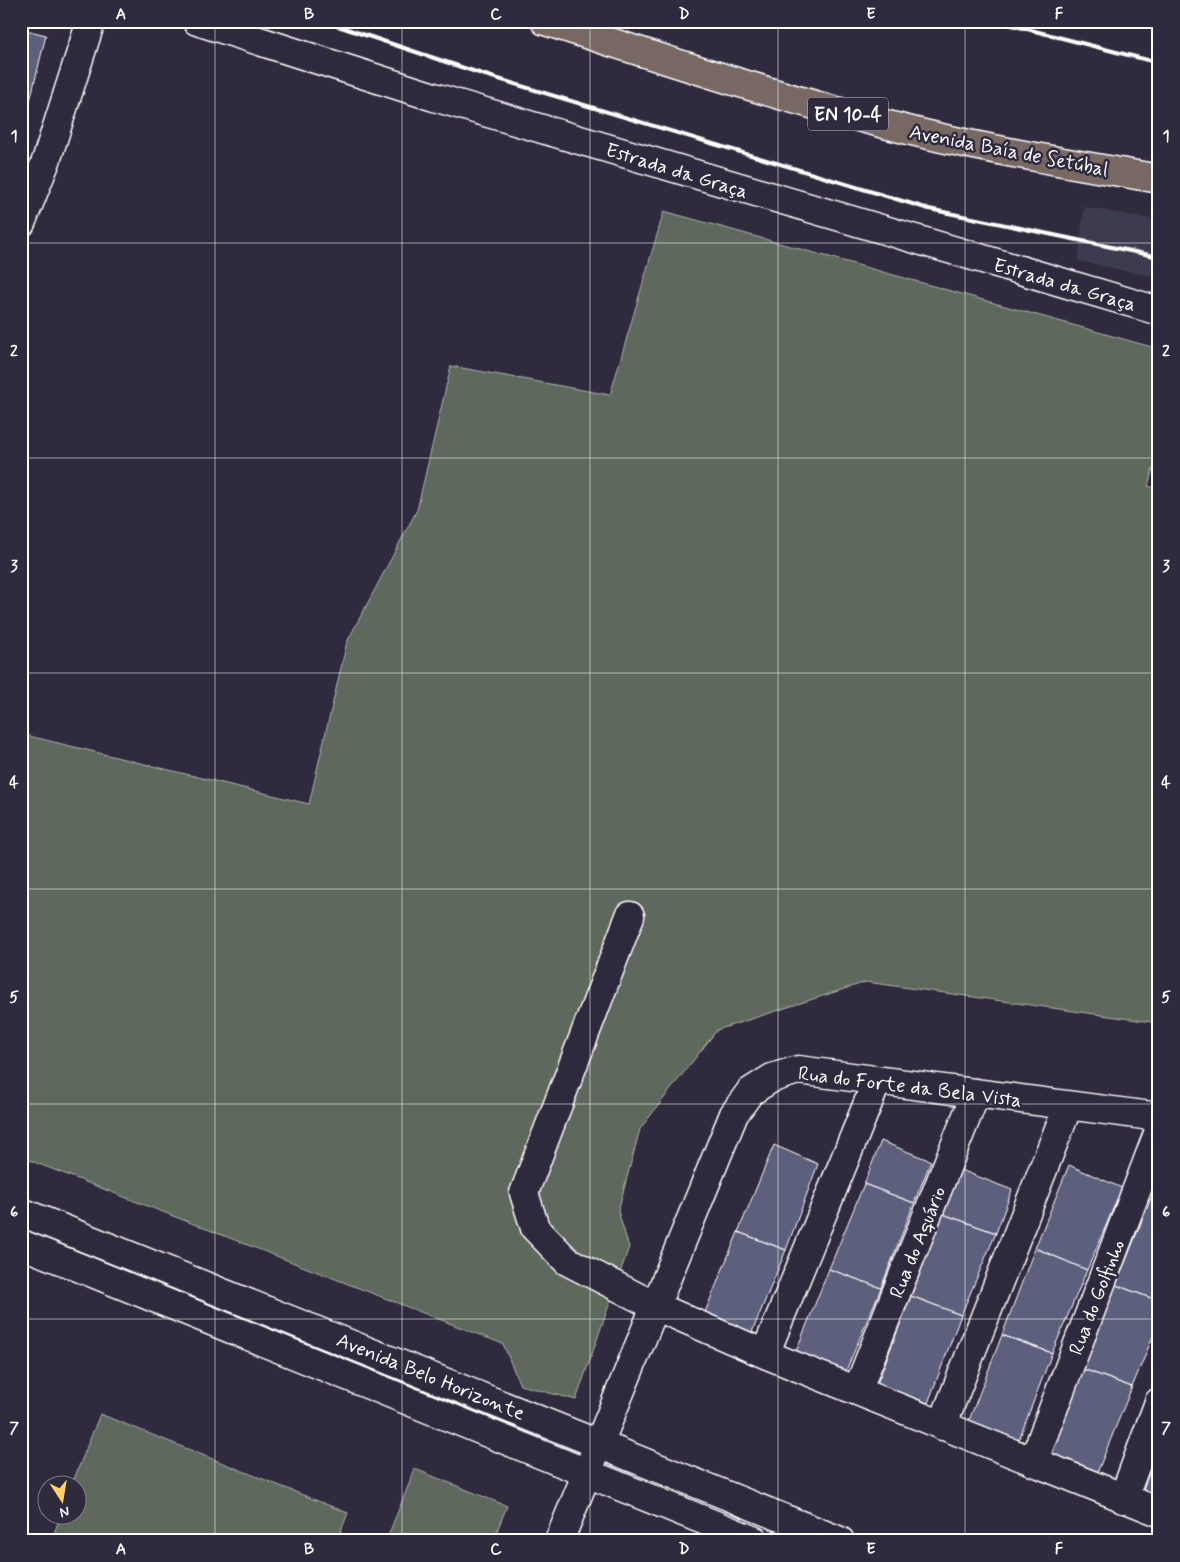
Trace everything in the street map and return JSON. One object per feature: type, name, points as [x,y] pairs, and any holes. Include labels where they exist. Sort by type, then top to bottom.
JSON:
[{"type":"main road","name":"Avenida Baía de Setúbal","points":[[544,21],[717,77],[893,126],[1000,150],[1159,179]]},
{"type":"street","points":[[21,223],[46,161],[91,21]]},
{"type":"street","name":"Estrada da Graça","points":[[197,21],[443,100],[1159,311]]},
{"type":"street","points":[[630,916],[524,1193],[535,1228],[567,1261],[655,1306],[942,1426],[1159,1512]]},
{"type":"street","name":"Rua do Forte da Bela Vista","points":[[559,1541],[734,1114],[750,1092],[772,1078],[798,1070],[1159,1117]]},
{"type":"street","points":[[766,1354],[876,1081]]},
{"type":"street","name":"Rua do Aquário","points":[[857,1391],[976,1094]]},
{"type":"street","points":[[942,1426],[1068,1106]]},
{"type":"street","name":"Rua do Golfinho","points":[[1033,1462],[1159,1131]]},
{"type":"street","name":"Avenida Belo Horizonte","points":[[21,1212],[840,1541]]},
{"type":"street","name":"Avenida Belo Horizonte","points":[[21,1244],[755,1541]]},
{"type":"street","points":[[1123,1499],[1159,1402]]},
{"type":"shaded area","points":[[1084,207],[1159,220],[1159,278],[1078,261]]},
{"type":"green space","points":[[664,211],[1159,349],[1159,448],[1148,486],[1159,489],[1159,1023],[866,982],[717,1030],[640,1129],[618,1211],[629,1247],[576,1400],[520,1385],[503,1344],[21,1157],[21,734],[309,804],[347,642],[417,510],[451,366],[610,395]]},
{"type":"green space","points":[[100,1414],[348,1513],[337,1541],[51,1541],[58,1524],[88,1524],[88,1474],[76,1474]]},
{"type":"green space","points":[[415,1469],[507,1506],[493,1541],[386,1541]]},
{"type":"building","points":[[21,29],[46,35],[21,138]]},
{"type":"building","points":[[881,1141],[931,1161],[914,1203],[864,1184]]},
{"type":"building","points":[[774,1145],[818,1164],[786,1250],[738,1232]]},
{"type":"building","points":[[1069,1165],[1122,1188],[1087,1270],[1035,1248]]},
{"type":"building","points":[[961,1170],[1012,1190],[996,1233],[943,1214]]},
{"type":"building","points":[[864,1184],[914,1203],[881,1288],[829,1269]]},
{"type":"building","points":[[1151,1198],[1159,1201],[1159,1301],[1116,1285]]},
{"type":"building","points":[[943,1214],[996,1233],[961,1315],[911,1296]]},
{"type":"building","points":[[738,1232],[786,1250],[750,1337],[703,1317]]},
{"type":"building","points":[[1035,1248],[1087,1270],[1052,1353],[1002,1335]]},
{"type":"building","points":[[829,1269],[881,1288],[845,1373],[795,1354]]},
{"type":"building","points":[[1116,1285],[1159,1301],[1159,1322],[1132,1387],[1083,1369]]},
{"type":"building","points":[[911,1296],[961,1315],[928,1403],[877,1384]]},
{"type":"building","points":[[1002,1335],[1052,1353],[1018,1442],[968,1423]]},
{"type":"building","points":[[1083,1369],[1132,1387],[1097,1473],[1047,1454]]},
{"type":"building","points":[[1159,1447],[1159,1501],[1141,1494]]},
{"type":"railway","points":[[323,21],[482,74],[929,209],[1159,257]]},
{"type":"railway","points":[[996,21],[1159,63]]}]
